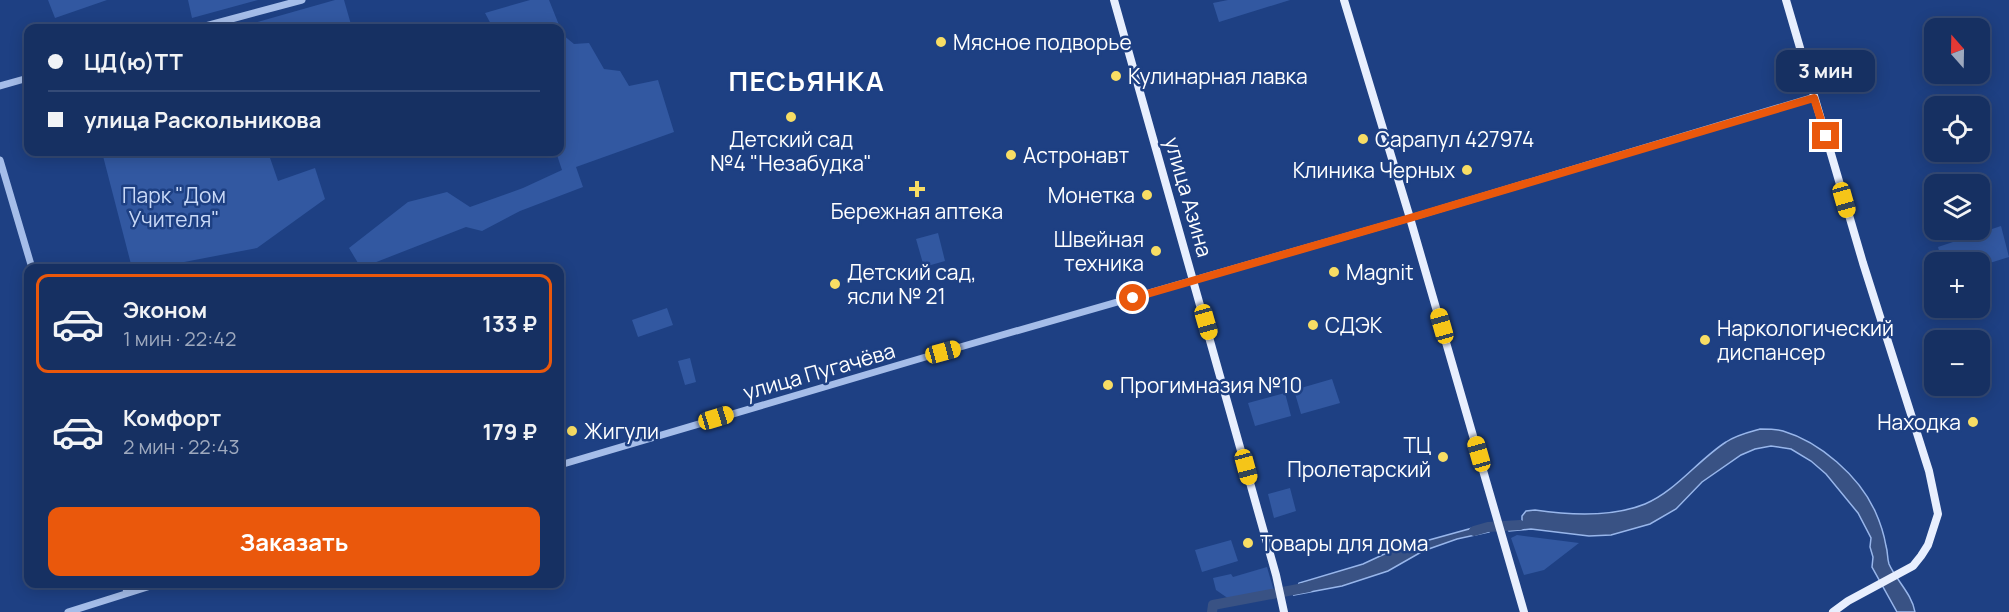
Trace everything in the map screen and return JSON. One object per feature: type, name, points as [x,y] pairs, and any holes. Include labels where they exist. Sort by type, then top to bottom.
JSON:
[{"type":"main road","name":"улица Азина","points":[[1114,0],[1276,575],[1284,612]]},
{"type":"main road","points":[[1344,0],[1410,218],[1524,612]]},
{"type":"main road","points":[[1786,0],[1863,263],[1935,494],[1938,514],[1932,534],[1921,556],[1909,568],[1848,601],[1833,612]]},
{"type":"street","points":[[213,24],[302,0]]},
{"type":"street","points":[[0,86],[24,79]]},
{"type":"street","name":"улица Пугачёва","points":[[564,464],[1814,98]]},
{"type":"street","points":[[0,160],[31,264]]},
{"type":"street","points":[[126,588],[128,592]]},
{"type":"street","points":[[68,612],[142,588]]},
{"type":"green space","points":[[48,0],[107,0],[55,18]]},
{"type":"green space","points":[[188,0],[258,0],[192,18]]},
{"type":"green space","points":[[335,0],[344,0],[351,24],[250,24]]},
{"type":"green space","points":[[530,0],[549,0],[559,24],[491,24],[485,13]]},
{"type":"green space","points":[[1228,0],[1290,0],[1219,22],[1213,3]]},
{"type":"green space","points":[[564,36],[574,44],[589,43],[604,69],[620,71],[629,86],[658,80],[674,132],[576,167],[583,187],[520,211],[482,231],[466,227],[371,264],[359,264],[349,248],[408,202],[447,192],[470,207],[523,188],[562,170],[557,156],[564,156]]},
{"type":"green space","name":"Парк \"Дом Учителя\"","points":[[103,156],[269,156],[278,181],[315,168],[325,199],[257,248],[174,264],[131,264]]},
{"type":"green space","points":[[2001,226],[2009,257],[1990,263],[1990,252],[1939,252],[1938,247],[1959,240],[1990,240],[1990,230]]},
{"type":"green space","points":[[938,233],[945,261],[924,267],[916,239]]},
{"type":"green space","points":[[667,308],[673,325],[638,337],[632,320]]},
{"type":"green space","points":[[690,358],[696,382],[685,385],[678,361]]},
{"type":"green space","points":[[1332,379],[1340,403],[1301,414],[1294,390]]},
{"type":"green space","points":[[1285,393],[1291,416],[1255,426],[1248,403]]},
{"type":"green space","points":[[1290,488],[1296,511],[1274,518],[1268,494]]},
{"type":"green space","points":[[1517,535],[1579,543],[1544,570],[1524,575],[1511,538]]},
{"type":"green space","points":[[1231,540],[1238,561],[1202,572],[1195,550]]},
{"type":"green space","points":[[1267,567],[1274,591],[1229,599],[1216,590],[1213,578],[1231,574],[1233,577]]},
{"type":"shaded area","points":[[1760,429],[1775,429],[1797,436],[1824,452],[1849,473],[1868,498],[1879,519],[1889,564],[1911,599],[1915,612],[1897,612],[1872,567],[1871,538],[1858,513],[1826,474],[1811,461],[1791,449],[1771,446],[1741,455],[1702,482],[1676,509],[1650,524],[1611,535],[1589,536],[1531,529],[1509,531],[1507,526],[1522,522],[1522,516],[1526,511],[1605,513],[1645,504],[1667,491],[1726,442]]},
{"type":"shaded area","points":[[1487,524],[1489,532],[1457,539],[1423,551],[1388,571],[1342,586],[1294,595],[1299,583],[1363,564],[1393,550]]},
{"type":"waterway","points":[[1474,531],[1488,527],[1520,525]]},
{"type":"waterway","points":[[1212,612],[1213,605],[1309,587]]},
{"type":"place","name":"Мясное подворье","points":[[941,42]]},
{"type":"place","name":"Кулинарная лавка","points":[[1116,76]]},
{"type":"place","name":"Детский сад №4 \"Незабудка\"","points":[[791,117]]},
{"type":"place","name":"Сарапул 427974","points":[[1363,139]]},
{"type":"place","name":"Астронавт","points":[[1011,155]]},
{"type":"place","name":"Клиника Черных","points":[[1467,170]]},
{"type":"place","name":"Бережная аптека","points":[[917,189]]},
{"type":"place","name":"Монетка","points":[[1147,195]]},
{"type":"place","name":"Швейная техника","points":[[1156,251]]},
{"type":"place","name":"Magnit","points":[[1334,272]]},
{"type":"place","name":"Детский сад, ясли № 21","points":[[835,284]]},
{"type":"place","name":"СДЭК","points":[[1313,325]]},
{"type":"place","name":"Наркологический диспансер","points":[[1705,340]]},
{"type":"place","name":"Прогимназия №10","points":[[1108,385]]},
{"type":"place","name":"Находка","points":[[1973,422]]},
{"type":"place","name":"Жигули","points":[[572,431]]},
{"type":"place","name":"ТЦ Пролетарский","points":[[1443,457]]},
{"type":"place","name":"Товары для дома","points":[[1248,543]]},
{"type":"district","name":"ПЕСЬЯНКА","points":[[807,80]]},
{"type":"route","points":[[1133,298],[1814,98],[1826,136]]}]
